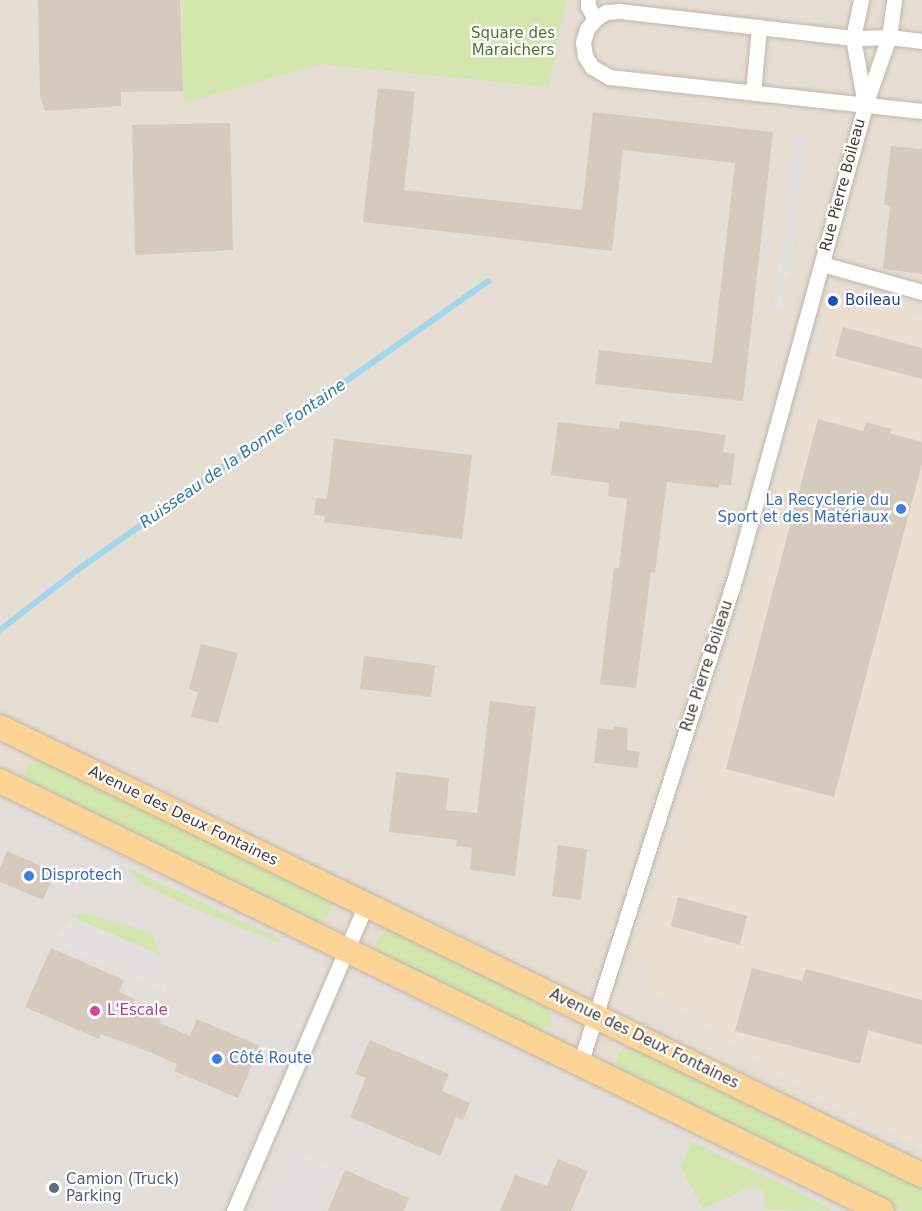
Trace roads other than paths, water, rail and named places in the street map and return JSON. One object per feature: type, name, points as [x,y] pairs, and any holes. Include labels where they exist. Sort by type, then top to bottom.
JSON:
[{"type":"main road","name":"Avenue des Deux Fontaines","points":[[0,727],[922,1174]]},
{"type":"main road","points":[[0,782],[882,1211]]},
{"type":"street","points":[[588,0],[588,6],[595,19]]},
{"type":"street","name":"Rue Pierre Boileau","points":[[861,0],[853,38],[865,105]]},
{"type":"street","name":"Rue Pierre Boileau","points":[[580,1064],[735,578],[865,105],[888,37],[894,0]]},
{"type":"street","points":[[922,41],[888,37],[853,38],[619,11],[606,12],[595,19],[584,35],[584,49],[592,67],[603,75],[922,111]]},
{"type":"street","points":[[753,92],[759,27]]},
{"type":"street","name":"Rue Pierre Boileau","points":[[822,264],[922,292]]},
{"type":"street","points":[[234,1211],[366,905]]},
{"type":"waterway","name":"Ruisseau de la Bonne Fontaine","points":[[0,630],[80,568],[488,281]]},
{"type":"place","name":"Boileau","points":[[833,301]]},
{"type":"place","name":"La Recyclerie du Sport et des Matériaux","points":[[901,509]]},
{"type":"place","name":"Disprotech","points":[[29,876]]},
{"type":"place","name":"L'Escale","points":[[95,1011]]},
{"type":"place","name":"Côté Route","points":[[217,1059]]},
{"type":"place","name":"Camion (Truck) Parking","points":[[54,1188]]},
{"type":"park label","name":"Square des Maraichers","points":[[513,42]]}]
